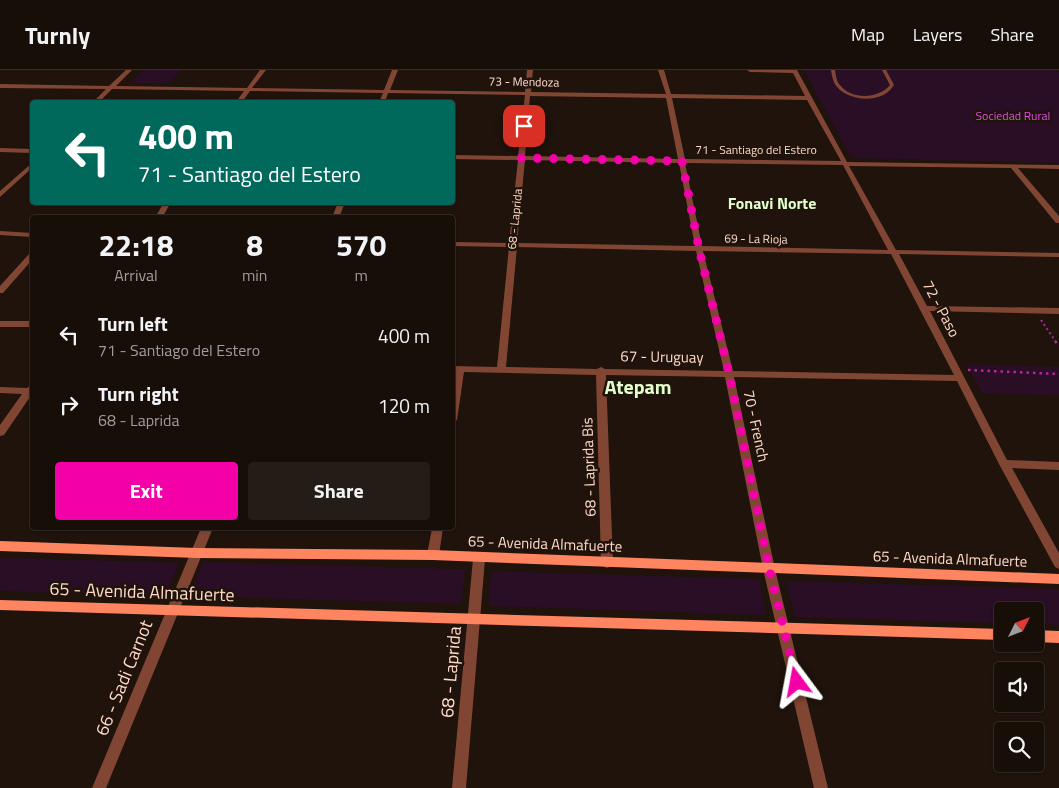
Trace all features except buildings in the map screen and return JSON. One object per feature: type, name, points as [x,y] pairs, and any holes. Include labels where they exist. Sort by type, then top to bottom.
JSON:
[{"type":"main road","name":"65 - Avenida Almafuerte","points":[[0,546],[197,553],[432,555],[1059,579]]},
{"type":"main road","name":"65 - Avenida Almafuerte","points":[[0,604],[171,611],[994,635]]},
{"type":"main road","points":[[1044,636],[1059,637]]},
{"type":"street","points":[[98,100],[129,70]]},
{"type":"street","points":[[241,100],[263,70]]},
{"type":"street","points":[[383,100],[395,70]]},
{"type":"street","name":"68 - Laprida","points":[[501,368],[530,70]]},
{"type":"street","name":"70 - French","points":[[661,70],[669,96],[699,249],[729,373],[769,568],[785,629],[821,788]]},
{"type":"street","points":[[750,70],[795,70]]},
{"type":"street","name":"72 - Paso","points":[[795,70],[808,98],[924,308],[1004,464],[1059,564]]},
{"type":"street","name":"73 - Mendoza","points":[[0,86],[387,90],[808,98]]},
{"type":"street","points":[[0,150],[30,151]]},
{"type":"street","name":"71 - Santiago del Estero","points":[[455,157],[1059,167]]},
{"type":"street","points":[[1013,166],[1059,221]]},
{"type":"street","points":[[0,195],[30,167]]},
{"type":"street","points":[[0,233],[30,234]]},
{"type":"street","name":"69 - La Rioja","points":[[455,244],[1059,255]]},
{"type":"street","points":[[0,291],[30,258]]},
{"type":"street","points":[[924,308],[1059,311]]},
{"type":"street","points":[[0,324],[30,324]]},
{"type":"street","points":[[455,382],[456,369]]},
{"type":"street","name":"67 - Uruguay","points":[[456,369],[958,374]]},
{"type":"street","name":"68 - Laprida Bis","points":[[602,370],[607,563]]},
{"type":"street","points":[[0,390],[30,389]]},
{"type":"street","points":[[0,432],[30,390]]},
{"type":"street","points":[[1004,464],[1059,466]]},
{"type":"street","name":"66 - Sadi Carnot","points":[[99,788],[171,611],[207,530]]},
{"type":"street","points":[[432,555],[437,530]]},
{"type":"street","name":"68 - Laprida","points":[[459,788],[479,558]]},
{"type":"lane","points":[[832,70],[834,79],[843,91],[866,96],[884,94],[889,90],[892,85],[884,70]]},
{"type":"path","points":[[1034,310],[1059,346]]},
{"type":"path","points":[[958,374],[1059,374]]},
{"type":"green space","points":[[143,70],[181,70],[169,83],[130,84]]},
{"type":"green space","name":"Sociedad Rural","points":[[804,70],[1056,70],[1059,72],[1059,163],[855,158],[850,156]]},
{"type":"green space","points":[[966,364],[1059,367],[1059,396],[982,393]]},
{"type":"green space","points":[[0,557],[179,563],[165,597],[0,591]]},
{"type":"green space","points":[[202,562],[465,569],[461,604],[189,596]]},
{"type":"green space","points":[[491,571],[759,579],[766,615],[489,606]]},
{"type":"green space","points":[[786,581],[1059,589],[1059,625],[1044,624],[1044,602],[994,602],[994,623],[795,617]]},
{"type":"district","name":"Fonavi Norte","points":[[772,203]]},
{"type":"district","name":"Atepam","points":[[638,387]]},
{"type":"route","points":[[524,126],[521,158],[682,161],[699,249],[729,373],[769,568],[797,682]]}]
